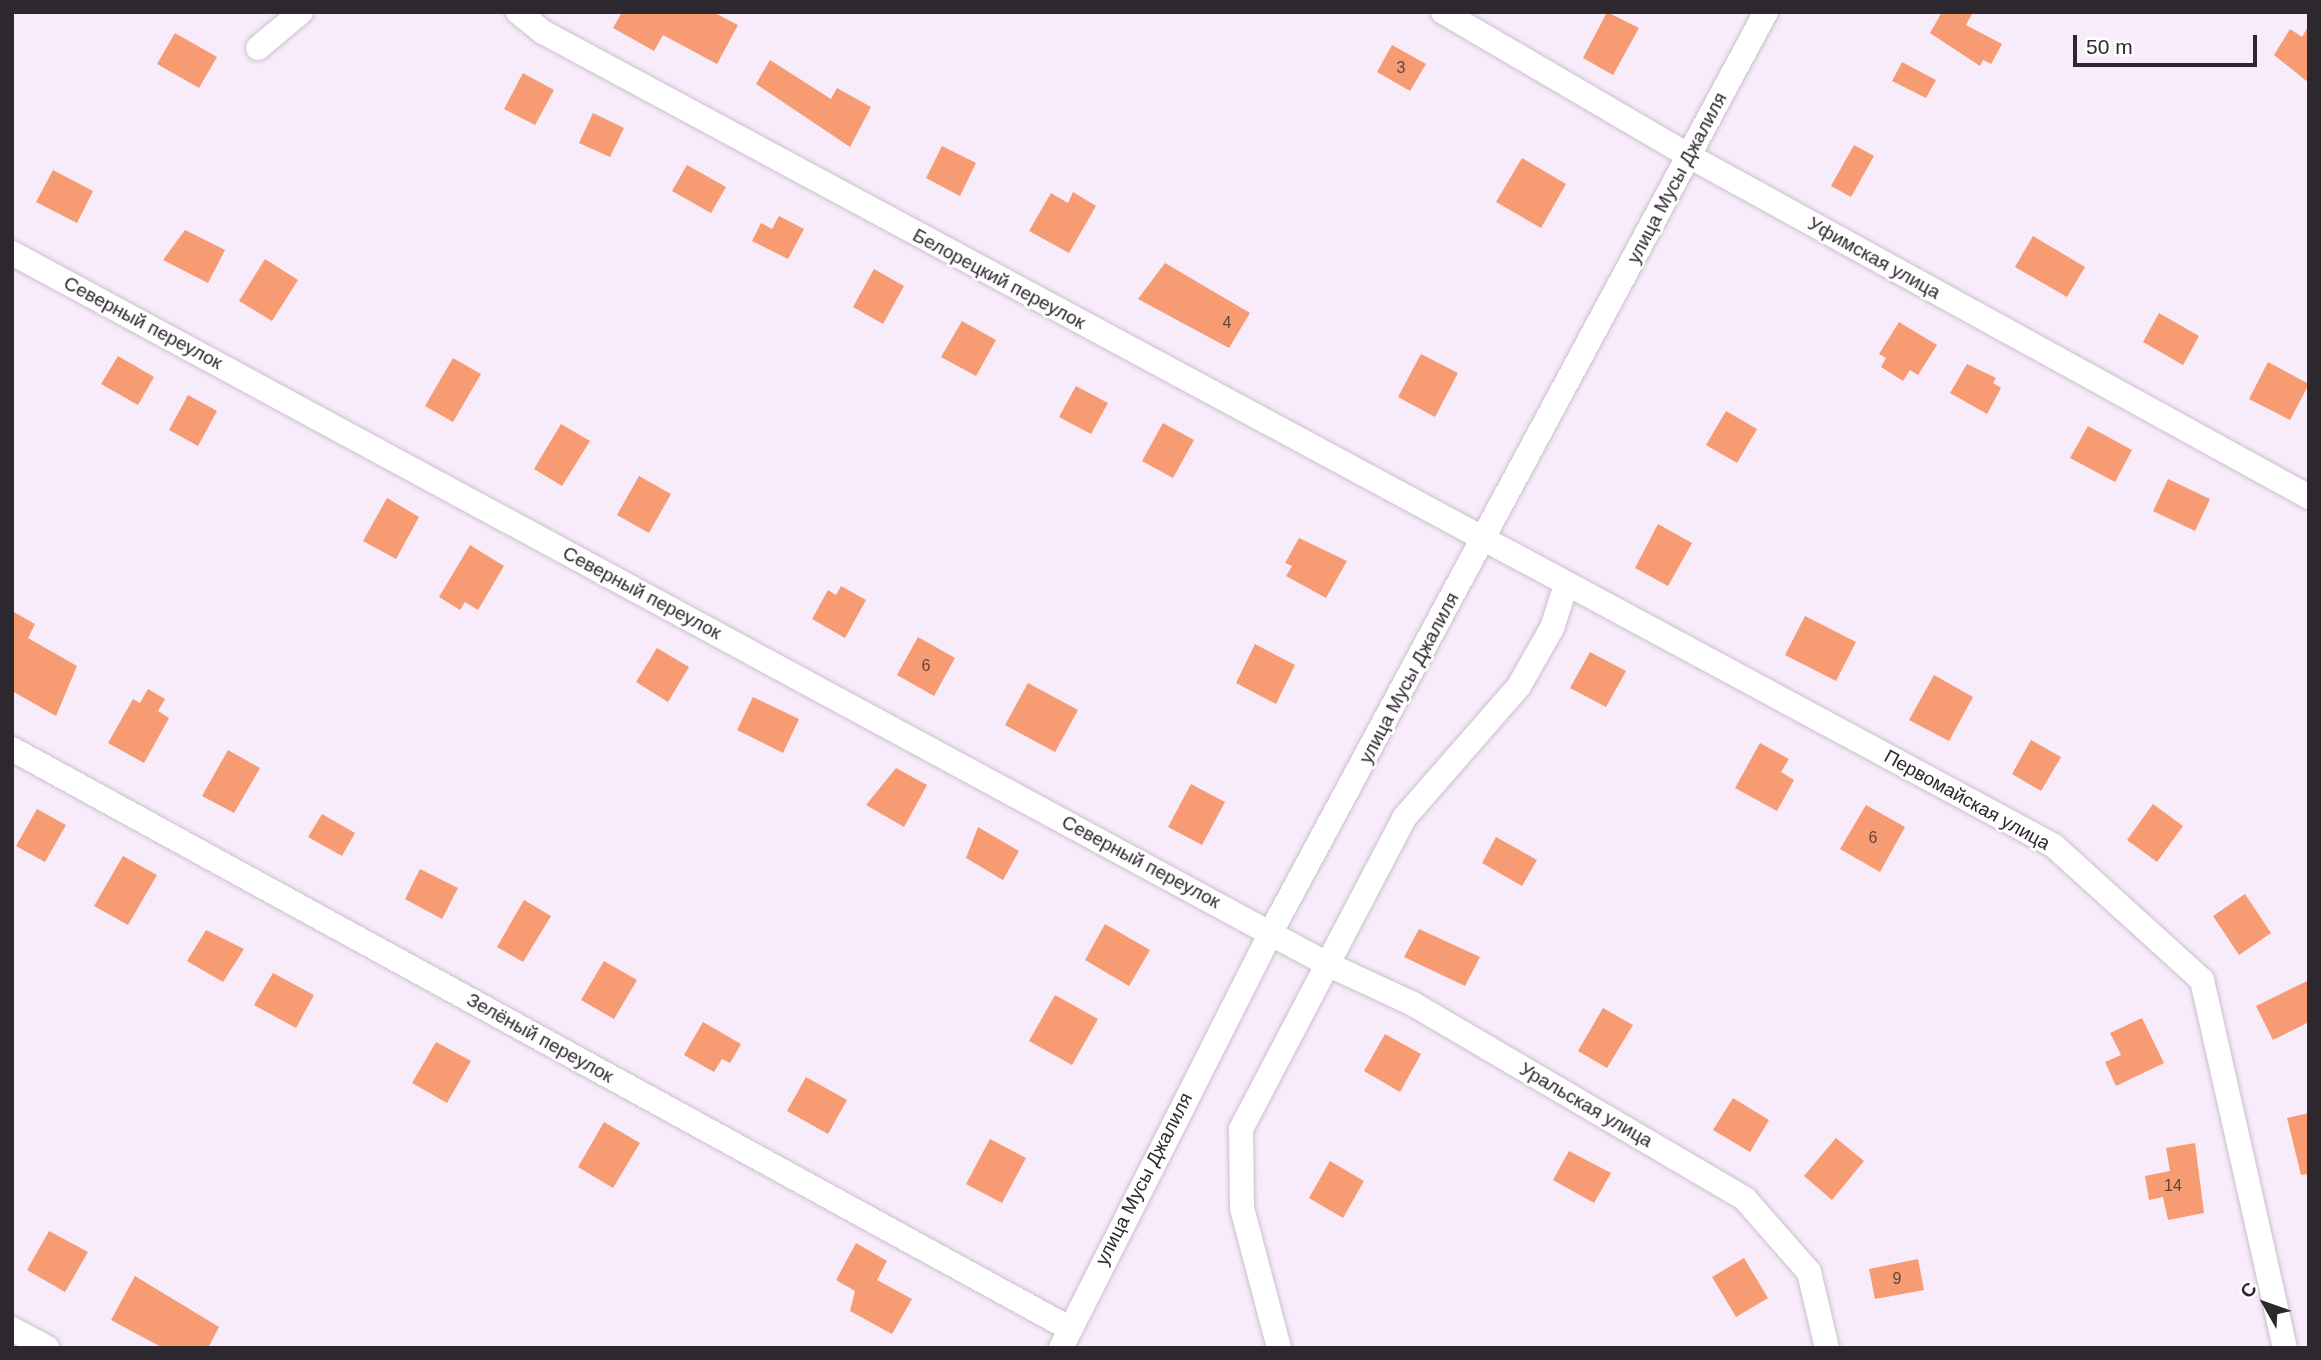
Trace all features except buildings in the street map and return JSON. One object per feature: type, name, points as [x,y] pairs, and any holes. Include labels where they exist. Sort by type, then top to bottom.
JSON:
[{"type":"street","points":[[258,48],[301,12]]},
{"type":"street","name":"Белорецкий переулок","points":[[519,12],[543,32],[1483,540]]},
{"type":"street","name":"Уфимская улица","points":[[1443,12],[1689,156],[2309,496]]},
{"type":"street","name":"улица Мусы Джалиля","points":[[1064,1338],[1271,932],[1766,12]]},
{"type":"street","name":"Северный переулок","points":[[12,253],[1271,932]]},
{"type":"street","name":"Первомайская улица","points":[[1483,540],[2054,846],[2202,980],[2286,1348]]},
{"type":"street","points":[[1279,1348],[1241,1208],[1241,1129],[1404,818],[1518,686],[1552,628],[1566,585]]},
{"type":"street","name":"Зелёный переулок","points":[[12,749],[1064,1338]]},
{"type":"street","name":"Уральская улица","points":[[1271,932],[1329,965],[1413,1004],[1745,1199],[1809,1272],[1827,1348]]},
{"type":"street","points":[[12,1329],[47,1348]]}]
